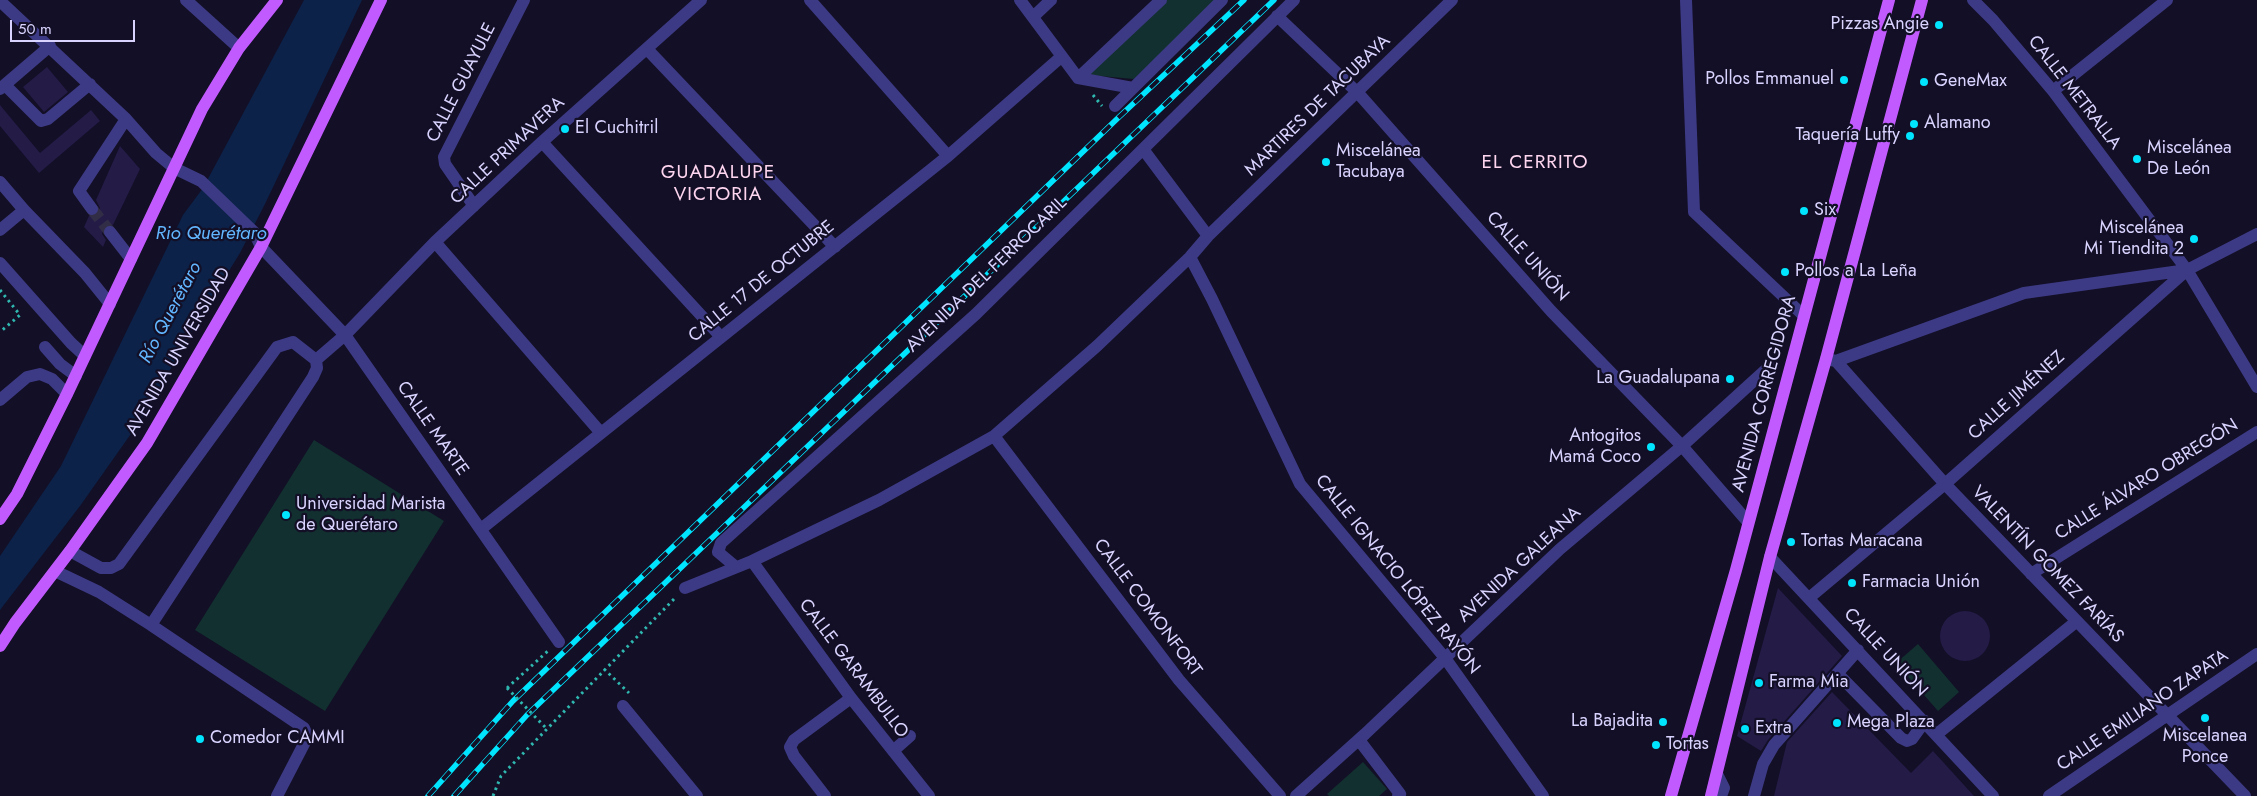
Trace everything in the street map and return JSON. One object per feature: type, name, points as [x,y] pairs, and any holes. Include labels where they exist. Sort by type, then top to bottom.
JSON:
[{"type":"main road","points":[[0,519],[17,494],[86,356],[202,109],[239,48],[277,0]]},
{"type":"main road","name":"AVENIDA UNIVERSIDAD","points":[[0,646],[147,443],[261,247],[381,0]]},
{"type":"main road","name":"AVENIDA CORREGIDORA","points":[[1671,796],[1748,522],[1890,0]]},
{"type":"main road","points":[[1711,796],[1770,557],[1831,360],[1922,0]]},
{"type":"street","points":[[186,0],[239,48]]},
{"type":"street","name":"CALLE GUAYULE","points":[[474,206],[445,164],[444,156],[524,0]]},
{"type":"street","name":"CALLE PRIMAVERA","points":[[316,360],[345,335],[435,242],[542,142],[701,0]]},
{"type":"street","points":[[810,0],[948,156]]},
{"type":"street","points":[[1020,0],[1078,78],[1133,88]]},
{"type":"street","points":[[1033,17],[1051,0]]},
{"type":"street","points":[[1078,78],[1162,0]]},
{"type":"street","points":[[1115,106],[1222,0]]},
{"type":"street","name":"AVENIDA DEL FERROCARIL","points":[[736,568],[718,552],[721,543],[976,314],[1294,0]]},
{"type":"street","name":"MARTIRES DE TACUBAYA","points":[[685,588],[752,562],[879,500],[994,436],[1097,346],[1452,0]]},
{"type":"street","points":[[1686,0],[1694,212],[1804,316]]},
{"type":"street","name":"CALLE METRALLA","points":[[1973,0],[1993,20],[2053,91],[2187,270],[2257,387]]},
{"type":"street","points":[[2053,91],[2167,0]]},
{"type":"street","points":[[0,1],[90,84],[126,119],[156,153],[174,168]]},
{"type":"street","name":"CALLE UNIÓN","points":[[1277,16],[1358,93],[1551,311],[1682,446],[1748,522]]},
{"type":"street","points":[[50,46],[2,87],[41,122],[48,119],[90,84]]},
{"type":"street","points":[[647,49],[835,247]]},
{"type":"street","name":"CALLE 17 DE OCTUBRE","points":[[481,529],[948,156],[1061,57]]},
{"type":"street","points":[[92,209],[79,191],[126,119]]},
{"type":"street","points":[[542,142],[721,337]]},
{"type":"street","points":[[1142,149],[1208,236]]},
{"type":"street","name":"CALLE MARTE","points":[[174,168],[201,181],[254,232],[261,247],[345,335],[481,529],[554,646]]},
{"type":"street","points":[[0,182],[24,210],[85,273],[110,304]]},
{"type":"street","points":[[0,230],[24,210]]},
{"type":"street","points":[[110,232],[131,260]]},
{"type":"street","name":"CALLE JIMÉNEZ","points":[[1809,598],[1945,484],[2187,270],[2257,234]]},
{"type":"street","points":[[435,242],[601,433]]},
{"type":"street","name":"CALLE IGNACIO LÓPEZ RAYÓN","points":[[1190,256],[1300,484],[1445,658],[1543,796]]},
{"type":"street","points":[[0,263],[71,343],[86,356]]},
{"type":"street","points":[[1831,360],[2024,293],[2187,270]]},
{"type":"street","points":[[70,551],[100,568],[111,568],[119,564],[277,347],[293,342],[316,360],[317,368],[313,377],[151,625]]},
{"type":"street","points":[[45,347],[60,364],[76,376]]},
{"type":"street","name":"VALENTÍN GOMEZ FARÍAS","points":[[1831,360],[1945,484],[2245,796]]},
{"type":"street","name":"AVENIDA GALEANA","points":[[1299,795],[1560,549],[1682,446],[1770,366]]},
{"type":"street","points":[[0,400],[27,377],[40,374],[52,379],[67,394]]},
{"type":"street","name":"CALLE ÁLVARO OBREGÓN","points":[[2031,574],[2257,432]]},
{"type":"street","name":"CALLE COMONFORT","points":[[994,436],[1179,680],[1280,796]]},
{"type":"street","name":"CALLE UNIÓN","points":[[1770,557],[1925,720],[1993,796]]},
{"type":"street","name":"CALLE GARAMBULLO","points":[[752,562],[851,698],[929,796]]},
{"type":"street","points":[[55,571],[99,592],[304,728],[306,735],[304,742],[277,796]]},
{"type":"street","points":[[1937,734],[2077,621]]},
{"type":"street","points":[[1754,796],[1763,764],[1774,744],[1858,650]]},
{"type":"street","name":"CALLE EMILIANO ZAPATA","points":[[2049,796],[2257,654]]},
{"type":"street","points":[[1838,674],[1901,738],[1912,739],[1925,720]]},
{"type":"street","points":[[826,796],[794,756],[790,747],[794,740],[851,698]]},
{"type":"street","points":[[623,706],[697,796]]},
{"type":"street","points":[[893,751],[910,736]]},
{"type":"street","points":[[1359,740],[1399,795]]},
{"type":"street","points":[[1717,774],[1724,788],[1721,796]]},
{"type":"path","points":[[0,290],[20,314],[0,332]]},
{"type":"path","points":[[493,796],[501,776],[685,588]]},
{"type":"path","points":[[546,728],[507,688],[554,646]]},
{"type":"path","points":[[604,669],[619,683]]},
{"type":"green space","points":[[1167,0],[1217,0],[1134,79],[1088,75]]},
{"type":"green space","points":[[314,440],[444,521],[325,711],[195,630]]},
{"type":"green space","points":[[1918,644],[1959,692],[1938,711],[1896,663]]},
{"type":"green space","points":[[1363,762],[1387,789],[1379,796],[1329,796],[1327,794]]},
{"type":"water","name":"Rio Querétaro","points":[[304,0],[362,0],[240,253],[196,324],[145,414],[80,506],[0,610],[0,556],[61,466],[183,215],[203,188]]},
{"type":"building","points":[[47,67],[68,92],[44,112],[23,87]]},
{"type":"building","points":[[0,105],[40,153],[91,110],[100,121],[39,173],[0,126]]},
{"type":"building","points":[[120,146],[140,169],[113,225],[108,224],[103,229],[102,234],[106,240],[103,247],[84,227],[89,216],[96,216],[100,212],[96,200]]},
{"type":"building","name":"Mega Plaza","points":[[1778,588],[1842,656],[1768,740],[1761,751],[1737,736]]},
{"type":"building","points":[[1965,611],[1974,613],[1985,622],[1990,636],[1988,645],[1979,656],[1965,661],[1956,659],[1945,650],[1940,636],[1942,627],[1951,616]]},
{"type":"building","name":"Mega Plaza","points":[[1832,692],[1911,773],[1933,751],[1974,796],[1774,796],[1787,742]]},
{"type":"tunnel","points":[[92,209],[110,232]]},
{"type":"railway","points":[[428,796],[513,701],[1119,117],[1244,0]]},
{"type":"railway","points":[[454,796],[527,715],[1274,0]]},
{"type":"place","name":"Pizzas Angie","points":[[1939,25]]},
{"type":"place","name":"Pollos Emmanuel","points":[[1844,80]]},
{"type":"place","name":"GeneMax","points":[[1924,82]]},
{"type":"place","name":"Alamano","points":[[1914,124]]},
{"type":"place","name":"El Cuchitril","points":[[565,129]]},
{"type":"place","name":"Taquería Luffy","points":[[1910,136]]},
{"type":"place","name":"Miscelánea De León","points":[[2137,159]]},
{"type":"place","name":"Miscelánea Tacubaya","points":[[1326,162]]},
{"type":"place","name":"Six","points":[[1804,211]]},
{"type":"place","name":"Miscelánea Mi Tiendita 2","points":[[2194,239]]},
{"type":"place","name":"Pollos a La Leña","points":[[1785,272]]},
{"type":"place","name":"La Guadalupana","points":[[1730,379]]},
{"type":"place","name":"Antogitos Mamá Coco","points":[[1651,447]]},
{"type":"place","name":"Universidad Marista de Querétaro","points":[[286,515]]},
{"type":"place","name":"Tortas Maracana","points":[[1791,542]]},
{"type":"place","name":"Farmacia Unión","points":[[1852,583]]},
{"type":"place","name":"Farma Mia","points":[[1759,683]]},
{"type":"place","name":"Miscelanea Ponce","points":[[2205,718]]},
{"type":"place","name":"La Bajadita","points":[[1663,722]]},
{"type":"place","name":"Mega Plaza","points":[[1837,723]]},
{"type":"place","name":"Extra","points":[[1745,729]]},
{"type":"place","name":"Comedor CAMMI","points":[[200,739]]},
{"type":"place","name":"Tortas","points":[[1656,745]]},
{"type":"district","name":"EL CERRITO","points":[[1535,163]]},
{"type":"district","name":"GUADALUPE VICTORIA","points":[[718,184]]},
{"type":"water label","name":"Río Querétaro","points":[[171,313]]}]
